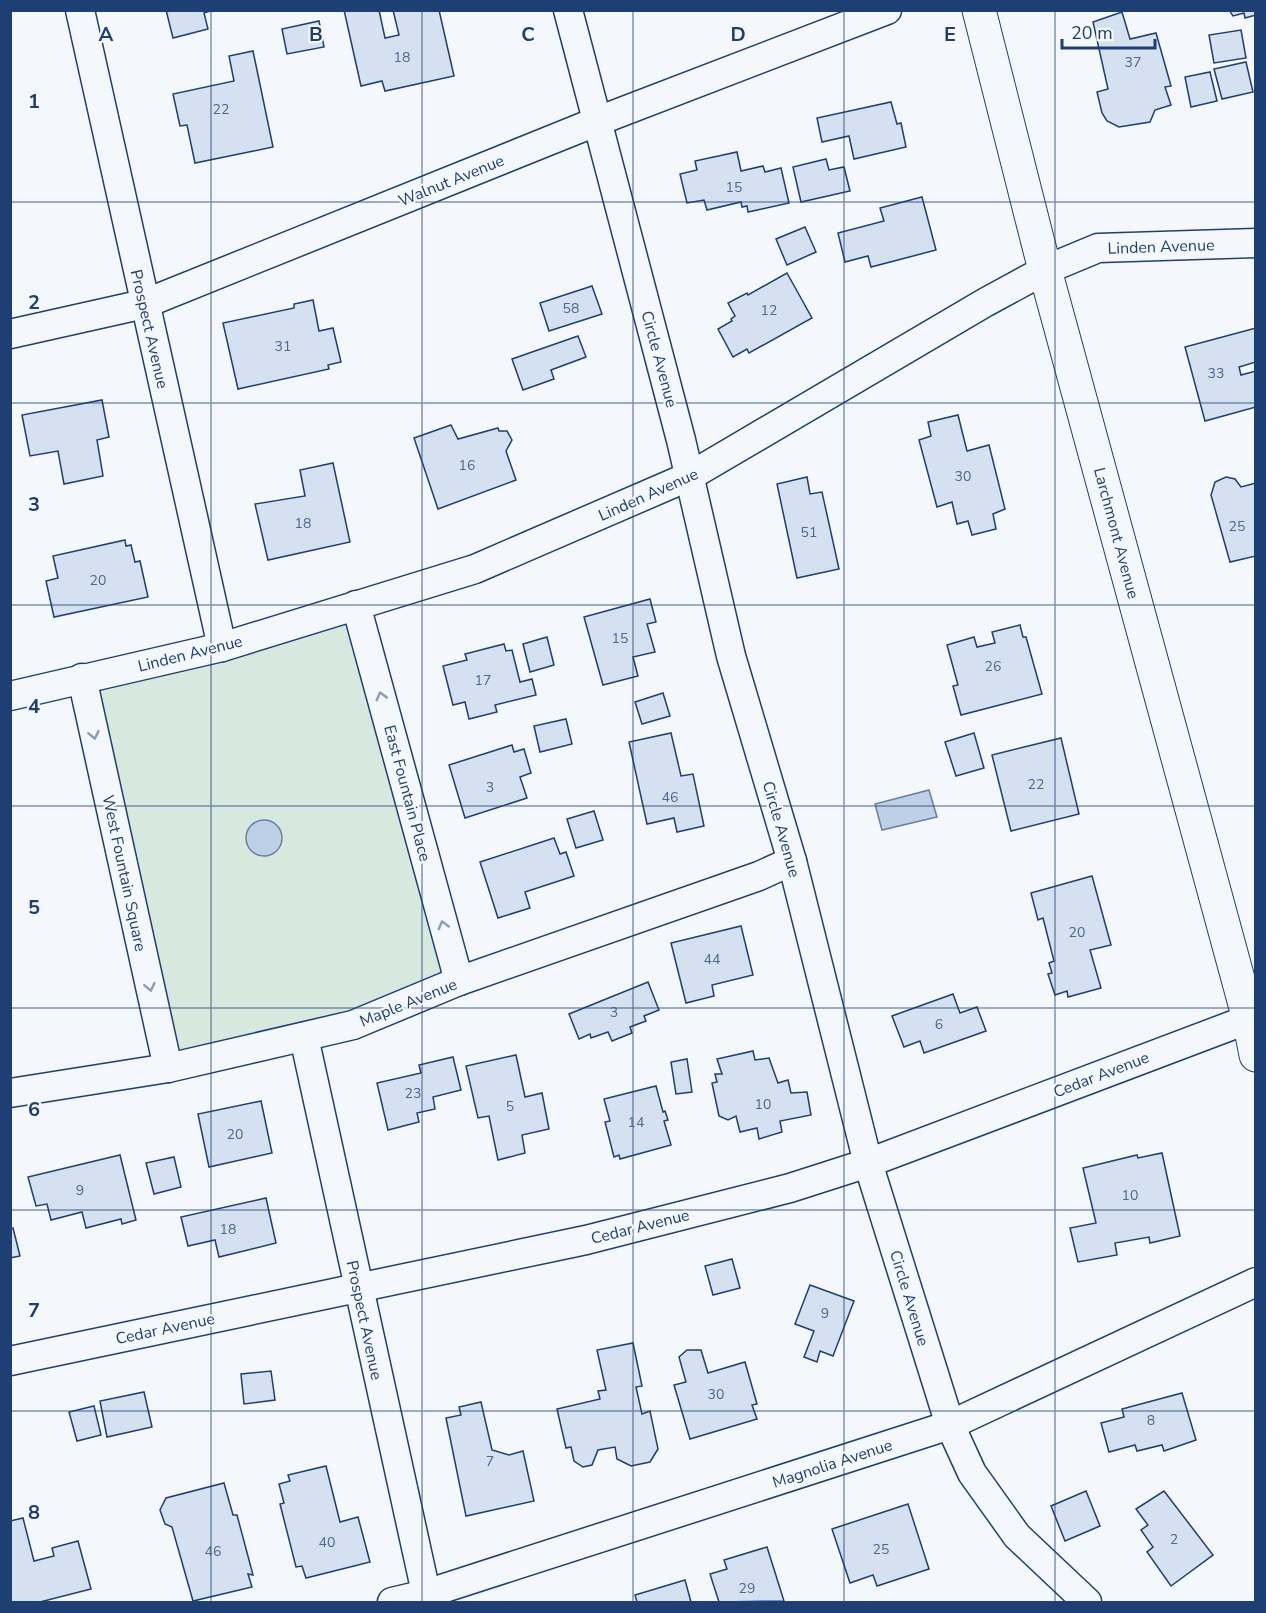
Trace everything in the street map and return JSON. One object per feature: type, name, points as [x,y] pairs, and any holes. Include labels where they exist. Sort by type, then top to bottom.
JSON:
[{"type":"street","name":"Prospect Avenue","points":[[80,10],[222,647]]},
{"type":"street","name":"Circle Avenue","points":[[568,10],[690,476],[731,656],[792,861],[868,1162],[950,1425],[972,1473],[1017,1536],[1088,1602]]},
{"type":"street","name":"Walnut Avenue","points":[[10,334],[144,303],[598,121],[887,10]]},
{"type":"street","name":"Larchmont Avenue","points":[[979,10],[1045,270],[1249,1019],[1256,1055]]},
{"type":"street","name":"Linden Avenue","points":[[10,696],[222,647],[475,569],[690,476],[986,302],[1045,270],[1098,248],[1256,243]]},
{"type":"street","name":"East Fountain Place","points":[[356,605],[459,981]]},
{"type":"street","name":"West Fountain Square","points":[[82,678],[168,1068]]},
{"type":"street","name":"Maple Avenue","points":[[10,1093],[168,1068],[353,1025],[459,981],[759,876],[792,861]]},
{"type":"street","name":"Cedar Avenue","points":[[10,1362],[586,1240],[790,1188],[868,1162],[1249,1019]]},
{"type":"street","name":"Prospect Avenue","points":[[304,1037],[427,1598]]},
{"type":"street","name":"Magnolia Avenue","points":[[392,1602],[427,1598],[950,1425],[1256,1282]]},
{"type":"shaded area","points":[[350,617],[449,978],[339,1019],[174,1055],[93,684]]},
{"type":"water","points":[[929,790],[937,817],[882,830],[875,804]]},
{"type":"water","points":[[264,820],[277,825],[282,838],[277,851],[264,856],[251,851],[246,838],[251,825]]},
{"type":"building","points":[[166,10],[213,10],[204,13],[208,29],[173,38]]},
{"type":"building","points":[[344,10],[379,10],[385,38],[399,35],[393,10],[439,10],[454,76],[385,91],[382,81],[361,86]]},
{"type":"building","points":[[1229,10],[1256,10],[1256,15],[1245,18],[1244,13],[1233,16]]},
{"type":"building","points":[[1122,12],[1130,39],[1156,33],[1171,86],[1165,87],[1171,105],[1155,110],[1150,122],[1119,127],[1107,121],[1102,113],[1097,92],[1108,89],[1093,22]]},
{"type":"building","points":[[319,21],[324,47],[287,54],[282,29]]},
{"type":"building","points":[[1241,30],[1246,58],[1214,63],[1209,35]]},
{"type":"building","points":[[253,51],[273,147],[195,163],[187,125],[180,126],[173,94],[234,81],[229,56]]},
{"type":"building","points":[[1246,62],[1253,92],[1222,99],[1214,69]]},
{"type":"building","points":[[1210,72],[1217,101],[1191,107],[1185,77]]},
{"type":"building","points":[[891,102],[897,124],[901,123],[906,147],[854,159],[849,136],[822,142],[817,118]]},
{"type":"building","points":[[737,152],[741,171],[763,166],[765,172],[781,168],[789,203],[748,212],[747,206],[742,207],[741,202],[707,210],[704,200],[687,203],[680,174],[697,170],[695,161]]},
{"type":"building","points":[[826,159],[829,170],[844,167],[850,191],[801,202],[793,167]]},
{"type":"building","points":[[922,197],[936,250],[871,267],[868,256],[845,262],[838,233],[884,221],[880,208]]},
{"type":"building","points":[[805,227],[816,252],[787,265],[776,239]]},
{"type":"building","points":[[787,273],[812,318],[749,353],[747,349],[733,357],[718,329],[732,321],[731,319],[735,316],[728,303],[747,293],[748,295]]},
{"type":"building","points":[[592,286],[602,314],[549,331],[540,303]]},
{"type":"building","points":[[313,300],[319,331],[333,328],[341,362],[328,365],[329,369],[238,389],[223,323],[294,308],[294,304]]},
{"type":"building","points":[[1256,328],[1256,362],[1239,367],[1241,375],[1256,371],[1256,407],[1205,421],[1185,347]]},
{"type":"building","points":[[578,336],[586,357],[551,370],[554,379],[523,390],[512,359]]},
{"type":"building","points":[[102,400],[109,437],[97,440],[103,476],[64,484],[58,451],[30,456],[22,415]]},
{"type":"building","points":[[958,415],[967,451],[989,445],[1005,509],[993,514],[996,529],[972,535],[968,521],[957,524],[952,502],[937,507],[919,440],[931,436],[928,422]]},
{"type":"building","points":[[451,425],[458,439],[498,428],[499,431],[507,431],[512,440],[506,451],[516,480],[438,509],[414,438]]},
{"type":"building","points":[[333,463],[350,542],[268,560],[255,504],[305,496],[300,470]]},
{"type":"building","points":[[807,477],[810,494],[822,492],[839,569],[797,578],[777,484]]},
{"type":"building","points":[[1226,477],[1235,479],[1241,487],[1256,483],[1256,556],[1230,562],[1211,495],[1215,482]]},
{"type":"building","points":[[125,540],[126,546],[131,545],[135,562],[140,561],[148,597],[54,617],[46,581],[58,578],[53,556]]},
{"type":"building","points":[[650,599],[656,622],[647,624],[655,652],[633,657],[638,676],[603,685],[584,617]]},
{"type":"building","points":[[1020,625],[1023,637],[1026,637],[1042,694],[961,715],[953,686],[958,685],[947,645],[974,637],[977,647],[995,643],[992,632]]},
{"type":"building","points":[[547,637],[554,665],[530,672],[523,644]]},
{"type":"building","points":[[504,644],[506,651],[512,650],[520,682],[532,679],[536,695],[495,705],[497,712],[469,719],[465,702],[453,705],[443,666],[467,660],[465,654]]},
{"type":"building","points":[[663,693],[670,716],[642,724],[635,702]]},
{"type":"building","points":[[566,719],[572,744],[540,752],[534,726]]},
{"type":"building","points":[[671,733],[681,776],[693,774],[704,826],[677,832],[674,818],[647,824],[629,742]]},
{"type":"building","points":[[974,733],[984,768],[956,776],[945,742]]},
{"type":"building","points":[[1061,738],[1079,814],[1011,831],[992,755]]},
{"type":"building","points":[[512,745],[514,752],[524,749],[531,773],[520,777],[527,798],[465,818],[449,765]]},
{"type":"building","points":[[594,811],[603,840],[576,848],[567,819]]},
{"type":"building","points":[[554,838],[560,854],[566,852],[574,876],[525,892],[530,908],[498,918],[480,862]]},
{"type":"building","points":[[1092,876],[1111,945],[1090,950],[1101,988],[1068,997],[1067,991],[1055,995],[1048,974],[1052,973],[1049,963],[1054,961],[1043,918],[1038,920],[1031,893]]},
{"type":"building","points":[[741,926],[753,975],[712,985],[714,996],[686,1003],[671,943]]},
{"type":"building","points":[[648,982],[659,1010],[644,1016],[646,1021],[630,1027],[632,1033],[612,1041],[608,1032],[591,1038],[590,1034],[579,1039],[569,1014]]},
{"type":"building","points":[[953,994],[960,1013],[977,1007],[986,1031],[924,1053],[920,1041],[904,1047],[892,1016]]},
{"type":"building","points":[[753,1051],[755,1060],[769,1058],[778,1083],[788,1080],[791,1093],[807,1092],[811,1115],[780,1121],[782,1132],[759,1139],[757,1128],[740,1132],[736,1116],[728,1120],[719,1116],[712,1083],[717,1082],[715,1074],[722,1074],[717,1059]]},
{"type":"building","points":[[516,1055],[525,1097],[542,1093],[549,1129],[522,1135],[525,1153],[498,1160],[489,1116],[478,1118],[466,1066]]},
{"type":"building","points":[[453,1057],[461,1090],[433,1097],[435,1109],[417,1113],[419,1122],[388,1130],[377,1083],[421,1073],[419,1065]]},
{"type":"building","points":[[687,1059],[692,1092],[676,1094],[671,1062]]},
{"type":"building","points":[[656,1086],[663,1112],[665,1111],[668,1120],[664,1121],[671,1145],[620,1159],[619,1155],[614,1157],[605,1122],[610,1121],[604,1099]]},
{"type":"building","points":[[261,1101],[272,1153],[209,1167],[198,1114]]},
{"type":"building","points":[[1162,1153],[1180,1236],[1150,1243],[1149,1237],[1115,1243],[1117,1255],[1078,1262],[1070,1228],[1096,1223],[1083,1168],[1137,1155],[1138,1158]]},
{"type":"building","points":[[120,1155],[136,1220],[122,1224],[121,1219],[86,1228],[82,1212],[51,1220],[47,1204],[36,1206],[28,1177]]},
{"type":"building","points":[[174,1157],[181,1187],[154,1194],[146,1163]]},
{"type":"building","points":[[266,1198],[276,1243],[219,1257],[215,1240],[188,1246],[181,1217]]},
{"type":"building","points":[[13,1228],[20,1256],[10,1258],[10,1229]]},
{"type":"building","points":[[732,1259],[740,1288],[713,1295],[705,1266]]},
{"type":"building","points":[[810,1285],[854,1301],[833,1356],[820,1351],[817,1362],[804,1357],[814,1331],[795,1324]]},
{"type":"building","points":[[633,1343],[642,1386],[636,1387],[642,1414],[650,1411],[658,1449],[650,1462],[631,1466],[617,1459],[615,1447],[598,1450],[592,1465],[583,1467],[574,1461],[571,1447],[566,1448],[557,1409],[600,1399],[598,1391],[606,1390],[597,1350]]},
{"type":"building","points":[[687,1350],[701,1350],[708,1373],[745,1362],[757,1404],[752,1405],[757,1419],[690,1439],[674,1385],[686,1382],[679,1357]]},
{"type":"building","points":[[271,1371],[275,1400],[244,1404],[241,1374]]},
{"type":"building","points":[[144,1392],[152,1427],[107,1437],[100,1401]]},
{"type":"building","points":[[1182,1393],[1196,1440],[1164,1451],[1162,1445],[1137,1451],[1135,1445],[1109,1452],[1101,1423],[1124,1417],[1122,1409]]},
{"type":"building","points":[[481,1402],[492,1450],[509,1455],[523,1451],[534,1501],[466,1516],[446,1418],[461,1415],[459,1407]]},
{"type":"building","points":[[94,1406],[101,1435],[77,1441],[69,1412]]},
{"type":"building","points":[[326,1466],[340,1522],[358,1517],[370,1562],[306,1578],[302,1566],[296,1567],[280,1504],[284,1503],[279,1484],[290,1481],[288,1475]]},
{"type":"building","points":[[224,1483],[233,1515],[237,1515],[253,1575],[248,1574],[252,1587],[193,1601],[172,1527],[165,1524],[160,1510],[166,1498]]},
{"type":"building","points":[[1086,1491],[1100,1526],[1065,1541],[1051,1506]]},
{"type":"building","points":[[1164,1491],[1213,1555],[1171,1586],[1147,1552],[1153,1547],[1141,1530],[1148,1525],[1136,1509]]},
{"type":"building","points":[[908,1504],[929,1569],[877,1586],[873,1575],[850,1583],[832,1529]]},
{"type":"building","points":[[23,1518],[34,1561],[54,1556],[52,1548],[78,1541],[91,1589],[40,1602],[10,1602],[10,1521]]},
{"type":"building","points":[[767,1547],[784,1601],[719,1602],[710,1574],[727,1569],[724,1560]]},
{"type":"building","points":[[685,1580],[691,1602],[637,1602],[635,1595]]}]
